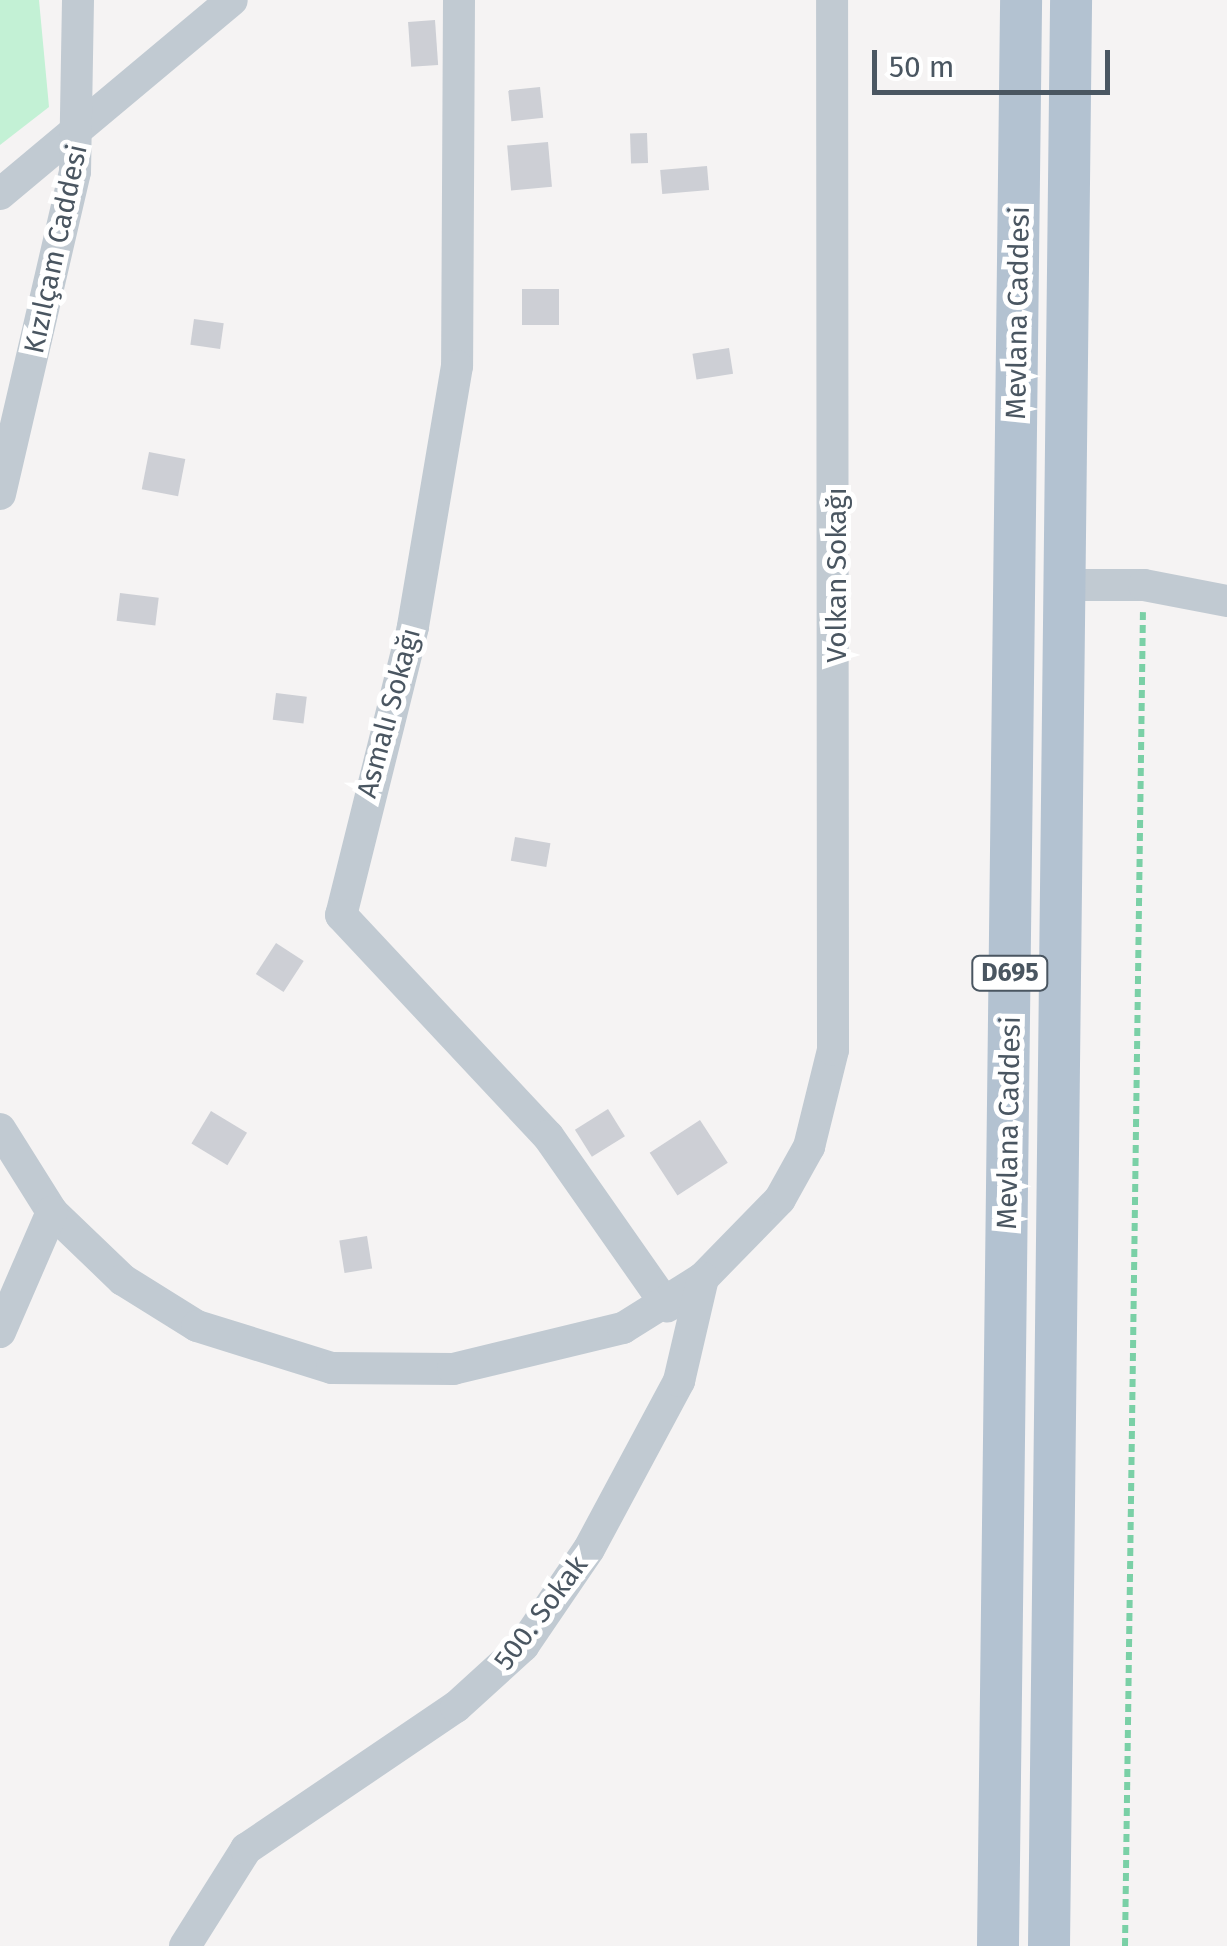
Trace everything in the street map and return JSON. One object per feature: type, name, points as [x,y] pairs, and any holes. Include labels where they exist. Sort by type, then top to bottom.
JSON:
[{"type":"main road","name":"Mevlana Caddesi","points":[[998,1946],[1021,0]]},
{"type":"main road","name":"Mevlana Caddesi","points":[[1050,1946],[1070,0]]},
{"type":"street","name":"Kızılçam Caddesi","points":[[0,494],[81,128],[78,0]]},
{"type":"street","points":[[0,194],[232,0]]},
{"type":"street","name":"Asmalı Sokağı","points":[[460,0],[457,366],[416,611],[340,915],[548,1136],[667,1306]]},
{"type":"street","name":"Volkan Sokağı","points":[[703,1278],[755,1230],[809,1147],[834,1011],[832,0]]},
{"type":"street","points":[[1066,585],[1144,586],[1227,601]]},
{"type":"street","points":[[0,1130],[52,1212],[158,1305],[332,1368],[401,1372],[512,1360],[667,1306],[703,1278]]},
{"type":"street","points":[[0,1332],[52,1212]]},
{"type":"street","name":"500. Sokak","points":[[185,1946],[246,1848],[456,1707],[522,1646],[590,1549],[679,1381],[703,1278]]},
{"type":"path","points":[[1125,1946],[1144,586]]},
{"type":"green space","points":[[0,0],[39,0],[49,107],[0,145]]},
{"type":"building","points":[[435,20],[438,65],[411,67],[408,22]]},
{"type":"building","points":[[540,87],[543,118],[511,121],[508,90]]},
{"type":"building","points":[[647,133],[648,163],[631,164],[630,134]]},
{"type":"building","points":[[548,142],[552,187],[511,190],[507,146]]},
{"type":"building","points":[[707,166],[709,190],[662,194],[660,170]]},
{"type":"building","points":[[522,289],[559,289],[559,325],[522,325]]},
{"type":"building","points":[[194,319],[224,323],[220,349],[190,345]]},
{"type":"building","points":[[729,348],[733,374],[697,379],[692,354]]},
{"type":"building","points":[[149,452],[185,459],[178,496],[142,489]]},
{"type":"building","points":[[120,593],[159,598],[155,626],[117,621]]},
{"type":"building","points":[[276,693],[307,697],[303,724],[273,720]]},
{"type":"building","points":[[515,837],[550,843],[546,867],[511,861]]},
{"type":"building","points":[[276,943],[304,961],[284,992],[256,974]]},
{"type":"building","points":[[608,1109],[625,1136],[592,1157],[575,1130]]},
{"type":"building","points":[[211,1111],[247,1133],[227,1165],[191,1144]]},
{"type":"building","points":[[700,1120],[728,1163],[677,1195],[650,1153]]},
{"type":"building","points":[[367,1236],[372,1269],[345,1273],[339,1240]]}]
